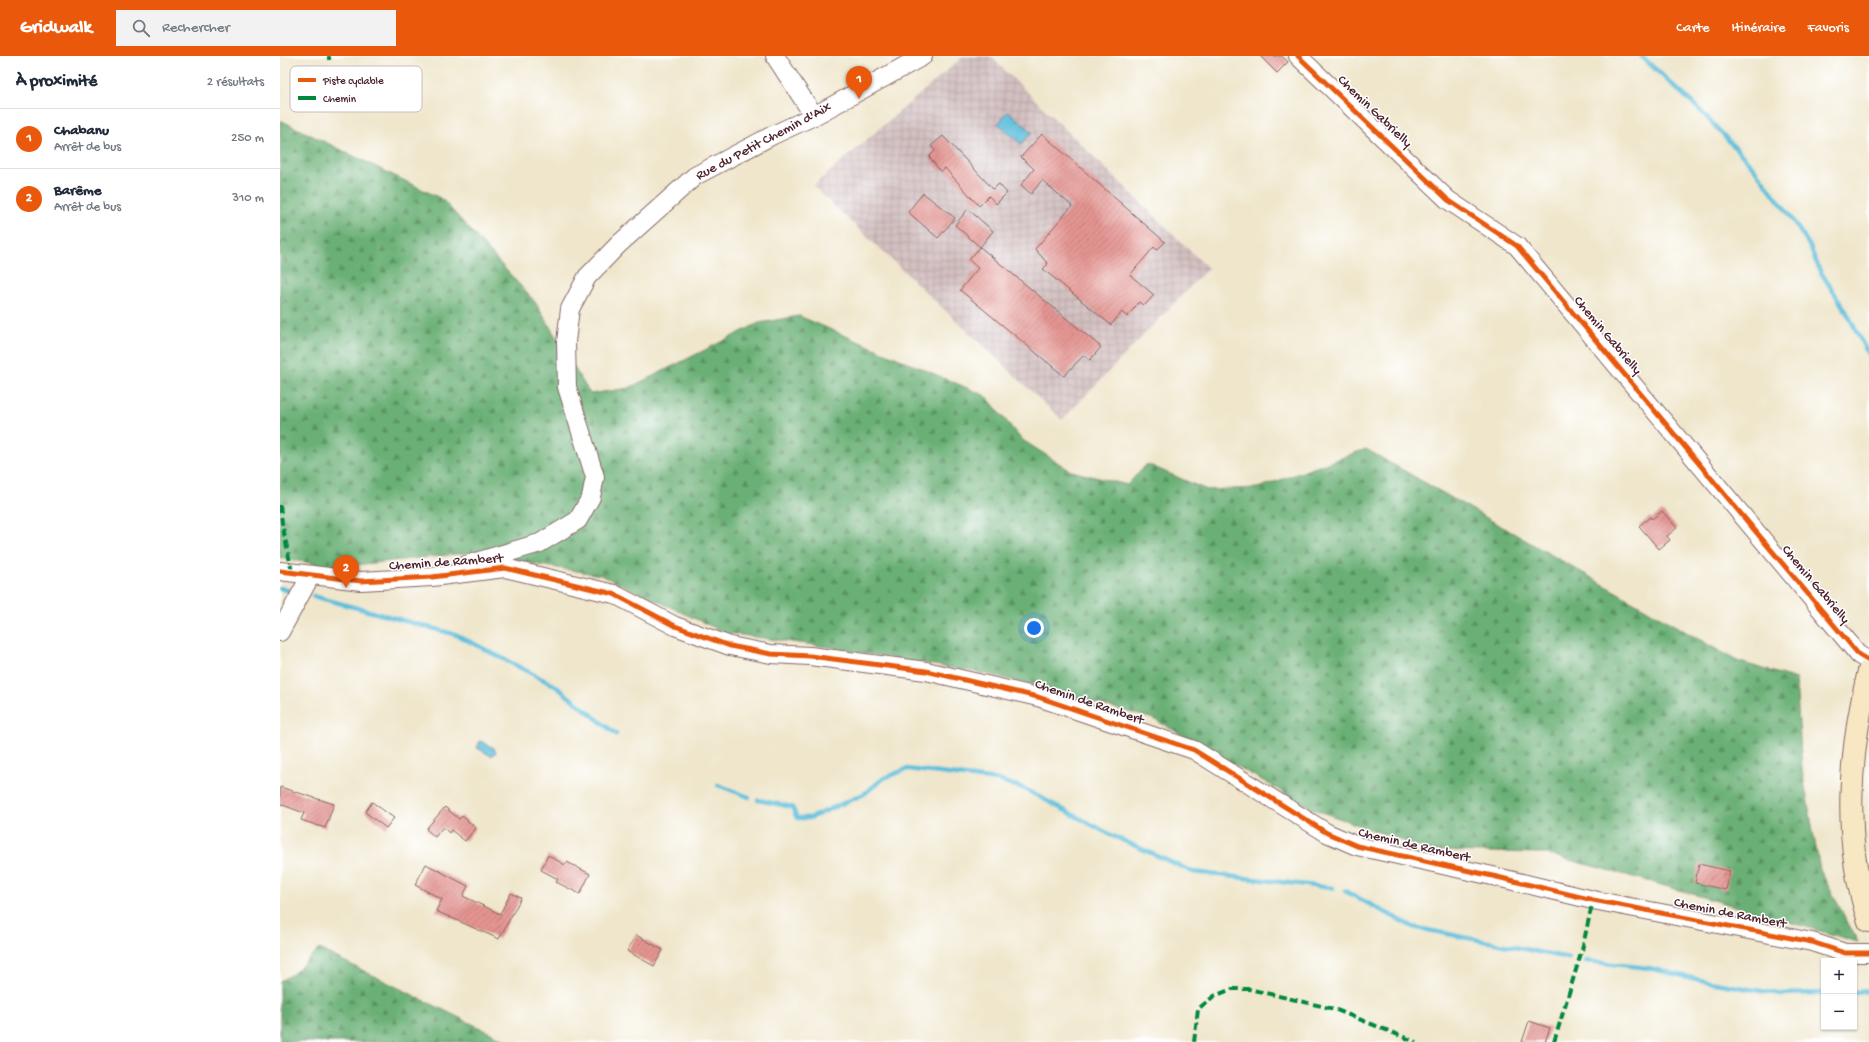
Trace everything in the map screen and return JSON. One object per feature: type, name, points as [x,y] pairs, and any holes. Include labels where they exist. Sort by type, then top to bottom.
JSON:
[{"type":"main road","points":[[1869,672],[1860,706],[1854,757],[1852,821],[1857,873],[1869,921]]},
{"type":"street","points":[[775,56],[814,116]]},
{"type":"street","name":"Rue du Petit Chemin d'Aix","points":[[432,577],[485,559],[540,543],[578,520],[591,497],[595,477],[567,387],[566,342],[570,310],[586,277],[618,244],[695,176],[773,135],[814,116],[923,56]]},
{"type":"street","name":"Chemin Gabrielly","points":[[1298,56],[1448,200],[1517,246],[1859,655],[1869,661]]},
{"type":"street","name":"Chemin de Rambert","points":[[280,571],[361,581],[432,577],[505,568],[614,594],[676,626],[730,646],[771,654],[810,656],[926,671],[1038,697],[1194,750],[1327,833],[1357,846],[1497,876],[1592,900],[1812,942],[1845,953],[1869,953]]},
{"type":"street","points":[[280,632],[312,575]]},
{"type":"shaded area","points":[[964,56],[990,56],[1208,268],[1062,420],[813,186]]},
{"type":"green space","points":[[280,120],[442,199],[535,302],[590,394],[629,388],[759,323],[799,316],[986,396],[1021,439],[1071,471],[1127,485],[1147,464],[1207,490],[1258,488],[1366,449],[1737,661],[1796,679],[1802,770],[1820,870],[1858,942],[1641,879],[1543,853],[1432,851],[1313,809],[1154,719],[993,675],[828,647],[726,633],[601,575],[466,553],[336,567],[280,558]]},
{"type":"green space","points":[[319,949],[509,1042],[280,1042],[280,981],[294,973]]},
{"type":"water","points":[[1008,111],[1032,132],[1021,144],[998,124]]},
{"type":"water","points":[[480,741],[494,748],[496,753],[491,756],[477,748]]},
{"type":"building","points":[[1260,56],[1282,56],[1288,62],[1277,73]]},
{"type":"building","points":[[1042,134],[1165,242],[1157,250],[1154,247],[1130,275],[1154,295],[1144,306],[1139,302],[1127,317],[1122,312],[1111,325],[1043,269],[1048,264],[1035,249],[1072,206],[1042,180],[1031,194],[1021,185],[1034,169],[1021,157]]},
{"type":"building","points":[[943,136],[993,189],[999,184],[1007,193],[996,204],[989,196],[979,206],[945,168],[941,172],[929,157],[935,151],[931,146]]},
{"type":"building","points":[[923,193],[955,218],[938,238],[908,212]]},
{"type":"building","points":[[968,209],[993,231],[980,247],[955,225]]},
{"type":"building","points":[[980,247],[1101,347],[1090,360],[1084,355],[1064,376],[960,290],[978,268],[969,260]]},
{"type":"building","points":[[1662,511],[1677,528],[1667,536],[1670,540],[1659,549],[1639,526],[1650,517],[1652,519]]},
{"type":"building","points":[[280,787],[334,804],[325,828],[301,820],[304,813],[280,804]]},
{"type":"building","points":[[372,802],[394,818],[386,828],[365,812]]},
{"type":"building","points":[[445,807],[459,819],[462,816],[476,828],[465,841],[451,830],[449,833],[443,827],[435,837],[426,829]]},
{"type":"building","points":[[548,855],[565,865],[567,862],[590,874],[580,894],[556,882],[558,879],[541,870]]},
{"type":"building","points":[[426,864],[468,886],[463,896],[500,914],[511,893],[521,898],[499,939],[436,911],[442,899],[415,885]]},
{"type":"building","points":[[1699,864],[1730,871],[1726,890],[1695,883]]},
{"type":"building","points":[[636,935],[663,950],[654,966],[627,951]]},
{"type":"building","points":[[1529,1021],[1550,1028],[1545,1042],[1522,1042]]},
{"type":"waterway","points":[[1641,56],[1699,109],[1753,167],[1788,213],[1809,245],[1820,271],[1846,311],[1869,356]]},
{"type":"waterway","points":[[280,588],[293,592]]},
{"type":"waterway","points":[[313,596],[457,635],[554,685],[616,734]]},
{"type":"waterway","points":[[758,800],[792,807],[797,818],[810,818],[864,794],[884,778],[907,769],[998,780],[1023,788],[1111,835],[1193,872],[1333,888]]},
{"type":"waterway","points":[[718,785],[749,797]]},
{"type":"waterway","points":[[1345,891],[1413,927],[1569,958]]},
{"type":"waterway","points":[[1585,961],[1649,968],[1709,982],[1779,994],[1821,993]]},
{"type":"waterway","points":[[1857,992],[1868,991]]},
{"type":"marked path","points":[[280,505],[282,523],[292,572]]},
{"type":"marked path","points":[[1554,1042],[1582,950],[1593,900]]},
{"type":"marked path","points":[[1194,1042],[1198,1009],[1214,996],[1232,989],[1249,989],[1334,1009],[1416,1042]]},
{"type":"cycle path","points":[[1298,56],[1448,200],[1517,246],[1859,655],[1869,661]]},
{"type":"cycle path","points":[[280,571],[361,581],[432,577],[505,568],[614,594],[675,626],[730,646],[771,654],[810,656],[926,671],[1038,697],[1194,750],[1327,833],[1357,846],[1593,900],[1812,942],[1845,953],[1869,953]]},
{"type":"place","name":"Chabanu","points":[[859,99]]},
{"type":"place","name":"Barême","points":[[346,588]]}]
